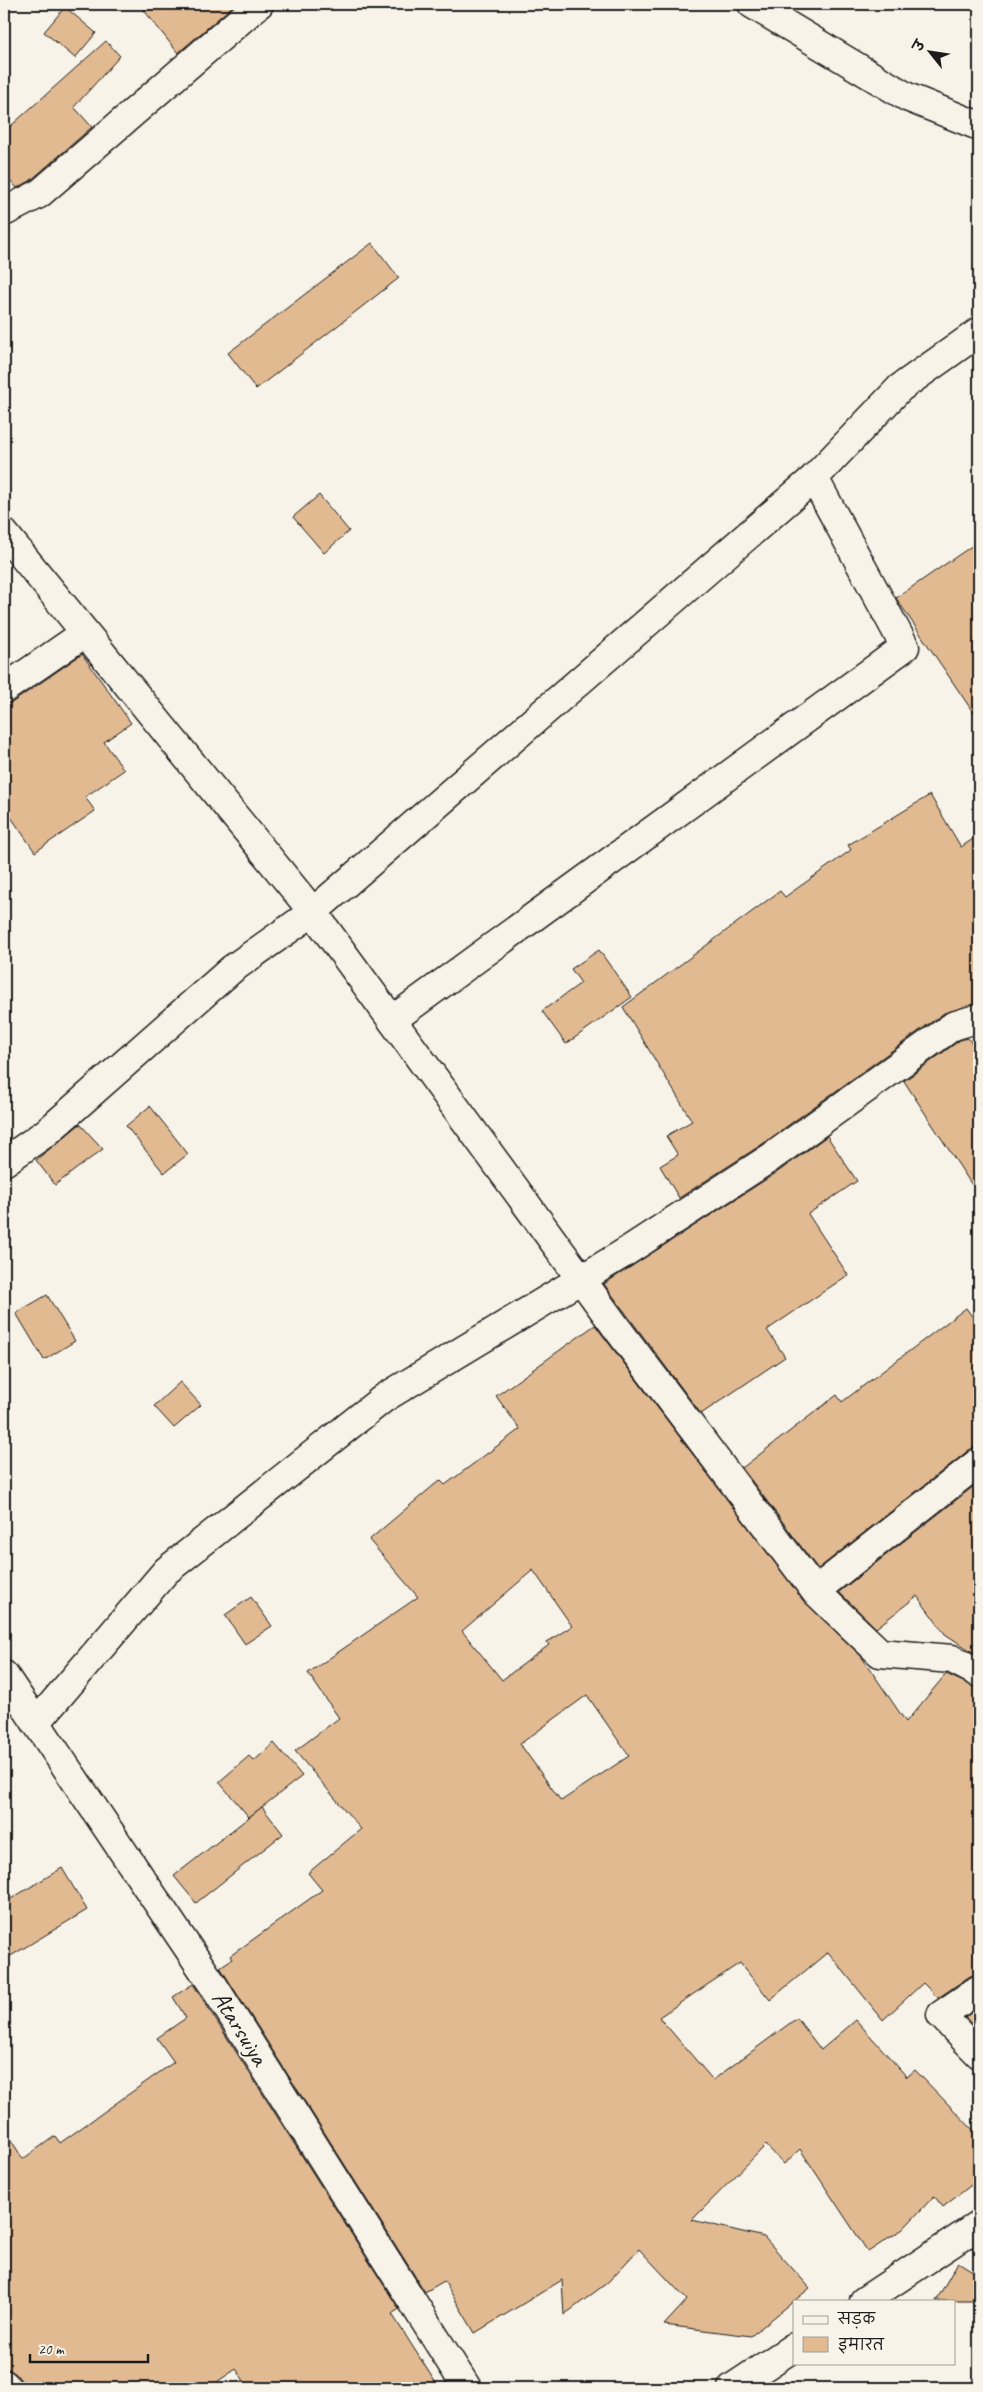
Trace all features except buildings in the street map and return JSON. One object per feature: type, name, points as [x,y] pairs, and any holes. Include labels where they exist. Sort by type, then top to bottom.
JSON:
[{"type":"street","points":[[4,212],[39,194],[259,4]]},
{"type":"street","points":[[752,4],[907,97],[979,126]]},
{"type":"street","points":[[4,1162],[47,1132],[232,969],[313,912],[814,478],[900,388],[979,332]]},
{"type":"street","points":[[392,1020],[905,647],[814,478]]},
{"type":"street","points":[[4,532],[313,912],[581,1279],[815,1591],[880,1653],[952,1659],[979,1674]]},
{"type":"street","points":[[4,689],[85,633]]},
{"type":"street","points":[[36,1723],[166,1572],[384,1398],[581,1279],[770,1158],[953,1026],[979,1018]]},
{"type":"street","points":[[815,1591],[979,1462]]},
{"type":"street","name":"Atarsuiya","points":[[4,1675],[213,1985],[467,2388]]},
{"type":"street","points":[[979,1989],[941,2015],[979,2054]]},
{"type":"street","points":[[866,2300],[979,2225]]},
{"type":"street","points":[[732,2388],[793,2348]]},
{"type":"street","points":[[4,2384],[7,2388]]}]
